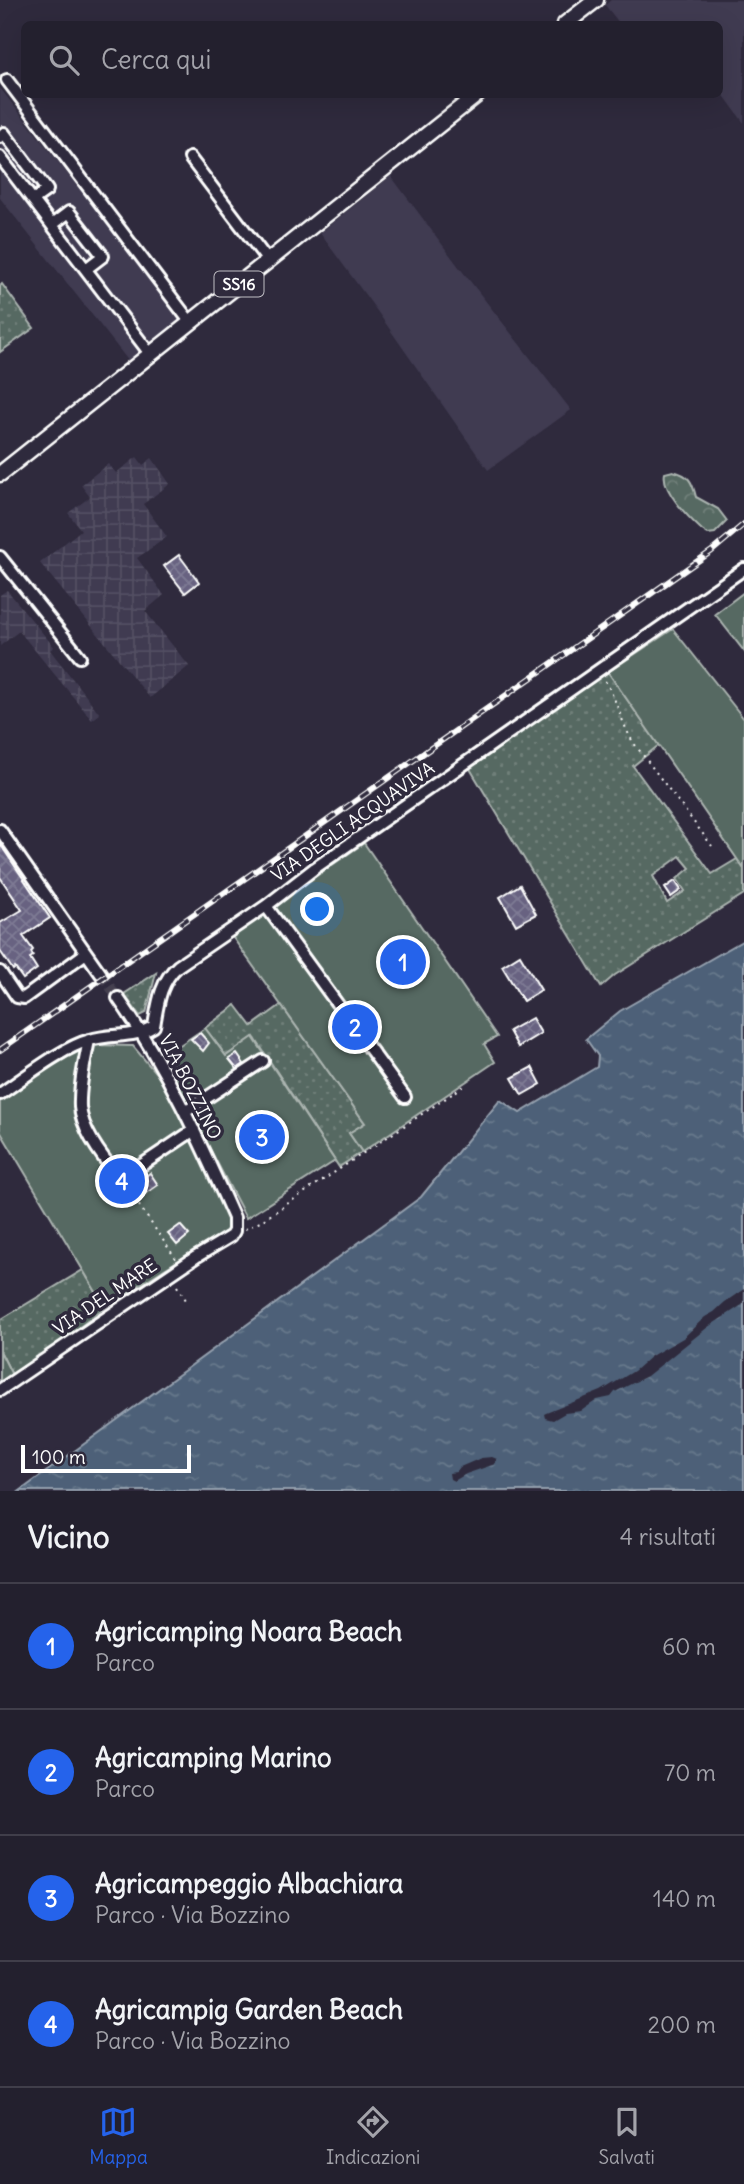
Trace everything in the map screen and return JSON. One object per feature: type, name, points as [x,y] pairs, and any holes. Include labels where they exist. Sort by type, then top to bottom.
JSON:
[{"type":"main road","points":[[569,21],[596,0]]},
{"type":"main road","name":"SS16","points":[[0,474],[473,98]]},
{"type":"street","points":[[7,80],[191,323]]},
{"type":"street","points":[[0,137],[4,133],[47,190],[33,200]]},
{"type":"street","points":[[0,157],[150,355]]},
{"type":"street","points":[[190,158],[268,261]]},
{"type":"street","points":[[52,225],[69,212],[78,223],[103,256],[86,269]]},
{"type":"street","points":[[0,557],[79,657]]},
{"type":"street","name":"VIA DEGLI ACQUAVIVA","points":[[143,1033],[154,1026],[161,992],[168,975],[178,966],[744,569]]},
{"type":"street","points":[[0,830],[101,974]]},
{"type":"street","points":[[267,906],[405,1097]]},
{"type":"street","points":[[0,972],[18,997],[23,998],[86,953]]},
{"type":"street","name":"VIA BOZZINO","points":[[118,998],[143,1033],[194,1130],[234,1218],[233,1232]]},
{"type":"street","points":[[0,1094],[55,1057],[89,1040],[143,1033]]},
{"type":"street","points":[[89,1040],[80,1108],[94,1143],[121,1179],[194,1130]]},
{"type":"street","points":[[185,1112],[263,1061]]},
{"type":"street","name":"VIA DEL MARE","points":[[0,1390],[233,1232]]},
{"type":"path","points":[[598,671],[615,698],[624,726],[633,742],[712,846]]},
{"type":"path","points":[[233,1232],[242,1231],[260,1222],[464,1086]]},
{"type":"path","points":[[121,1179],[177,1261]]},
{"type":"path","points":[[177,1286],[188,1303]]},
{"type":"shaded area","points":[[611,0],[744,0],[744,123],[723,94],[723,21],[618,21],[605,5]]},
{"type":"shaded area","points":[[0,88],[183,321],[130,363],[0,198]]},
{"type":"shaded area","points":[[391,176],[571,410],[488,470],[320,233]]},
{"type":"shaded area","points":[[137,457],[143,465],[152,458],[170,484],[143,504],[167,537],[137,558],[164,595],[145,611],[189,666],[150,698],[40,563],[81,530],[68,513],[90,497],[81,485],[108,464],[116,473]]},
{"type":"shaded area","points":[[7,590],[54,647],[50,650],[100,714],[92,720],[19,631],[0,646],[0,595]]},
{"type":"green space","points":[[2,284],[34,328],[0,352],[0,286]]},
{"type":"green space","points":[[673,471],[686,477],[696,497],[718,509],[727,521],[715,533],[708,534],[702,530],[672,495],[667,487],[665,473]]},
{"type":"green space","points":[[744,592],[744,651],[715,614]]},
{"type":"green space","points":[[673,629],[744,719],[744,869],[608,672]]},
{"type":"green space","points":[[608,672],[659,745],[633,766],[712,874],[737,859],[744,869],[744,894],[615,975],[601,987],[469,767]],"holes":[[[680,856],[690,868],[677,879],[685,891],[667,903],[653,876]]]},
{"type":"green space","points":[[364,843],[497,1037],[484,1044],[495,1062],[362,1152],[349,1133],[365,1123],[231,935]]},
{"type":"green space","points":[[156,973],[146,1013],[140,1016],[124,994]]},
{"type":"green space","points":[[236,1005],[252,1026],[281,1005],[365,1123],[349,1133],[362,1152],[339,1167],[254,1037],[226,1056],[205,1028]]},
{"type":"green space","points":[[205,1028],[226,1056],[253,1037],[335,1161],[246,1218],[162,1057]]},
{"type":"green space","points":[[94,1045],[133,1046],[166,1085],[192,1131],[229,1220],[229,1232],[105,1307],[0,1131],[0,1100],[81,1049],[84,1054],[89,1054]]},
{"type":"green space","points":[[83,1270],[105,1307],[14,1379],[0,1351],[0,1320]]},
{"type":"green space","points":[[0,1351],[14,1379],[0,1389]]},
{"type":"water","points":[[744,940],[744,1491],[20,1491],[421,1197],[500,1100],[520,1113],[597,1067],[598,1056],[586,1039],[620,1011]]},
{"type":"pier","points":[[744,1289],[742,1305],[708,1327],[647,1376],[615,1392],[611,1397],[597,1400],[581,1411],[565,1413],[553,1420],[545,1418],[544,1414],[601,1391],[634,1371],[651,1356],[683,1338],[705,1317]]},
{"type":"pier","points":[[481,1458],[497,1459],[495,1464],[454,1481],[450,1479],[449,1473],[456,1472],[460,1467]]},
{"type":"building","points":[[179,555],[199,582],[185,593],[164,566]]},
{"type":"building","points":[[0,844],[50,918],[23,936],[33,950],[33,956],[30,958],[37,969],[23,979],[0,951],[0,923],[22,910],[0,877]]},
{"type":"building","points":[[675,881],[681,890],[671,897],[665,888]]},
{"type":"building","points":[[520,885],[536,914],[516,925],[500,897]]},
{"type":"building","points":[[520,955],[541,990],[523,1001],[502,966]]},
{"type":"building","points":[[532,1018],[541,1033],[518,1047],[509,1031]]},
{"type":"building","points":[[200,1033],[209,1043],[203,1051],[191,1039]]},
{"type":"building","points":[[237,1054],[244,1064],[237,1069],[229,1059]]},
{"type":"building","points":[[532,1067],[541,1084],[522,1095],[512,1078]]},
{"type":"building","points":[[150,1173],[158,1185],[142,1196],[134,1184]]},
{"type":"building","points":[[180,1225],[189,1235],[177,1245],[168,1234]]},
{"type":"tunnel","points":[[101,974],[118,998]]},
{"type":"railway","points":[[0,1050],[712,551],[744,524]]},
{"type":"place","name":"Agricamping Noara Beach","points":[[403,962]]},
{"type":"place","name":"Agricamping Marino","points":[[355,1027]]},
{"type":"place","name":"Agricampeggio Albachiara","points":[[262,1137]]},
{"type":"place","name":"Agricampig Garden Beach","points":[[122,1181]]}]
